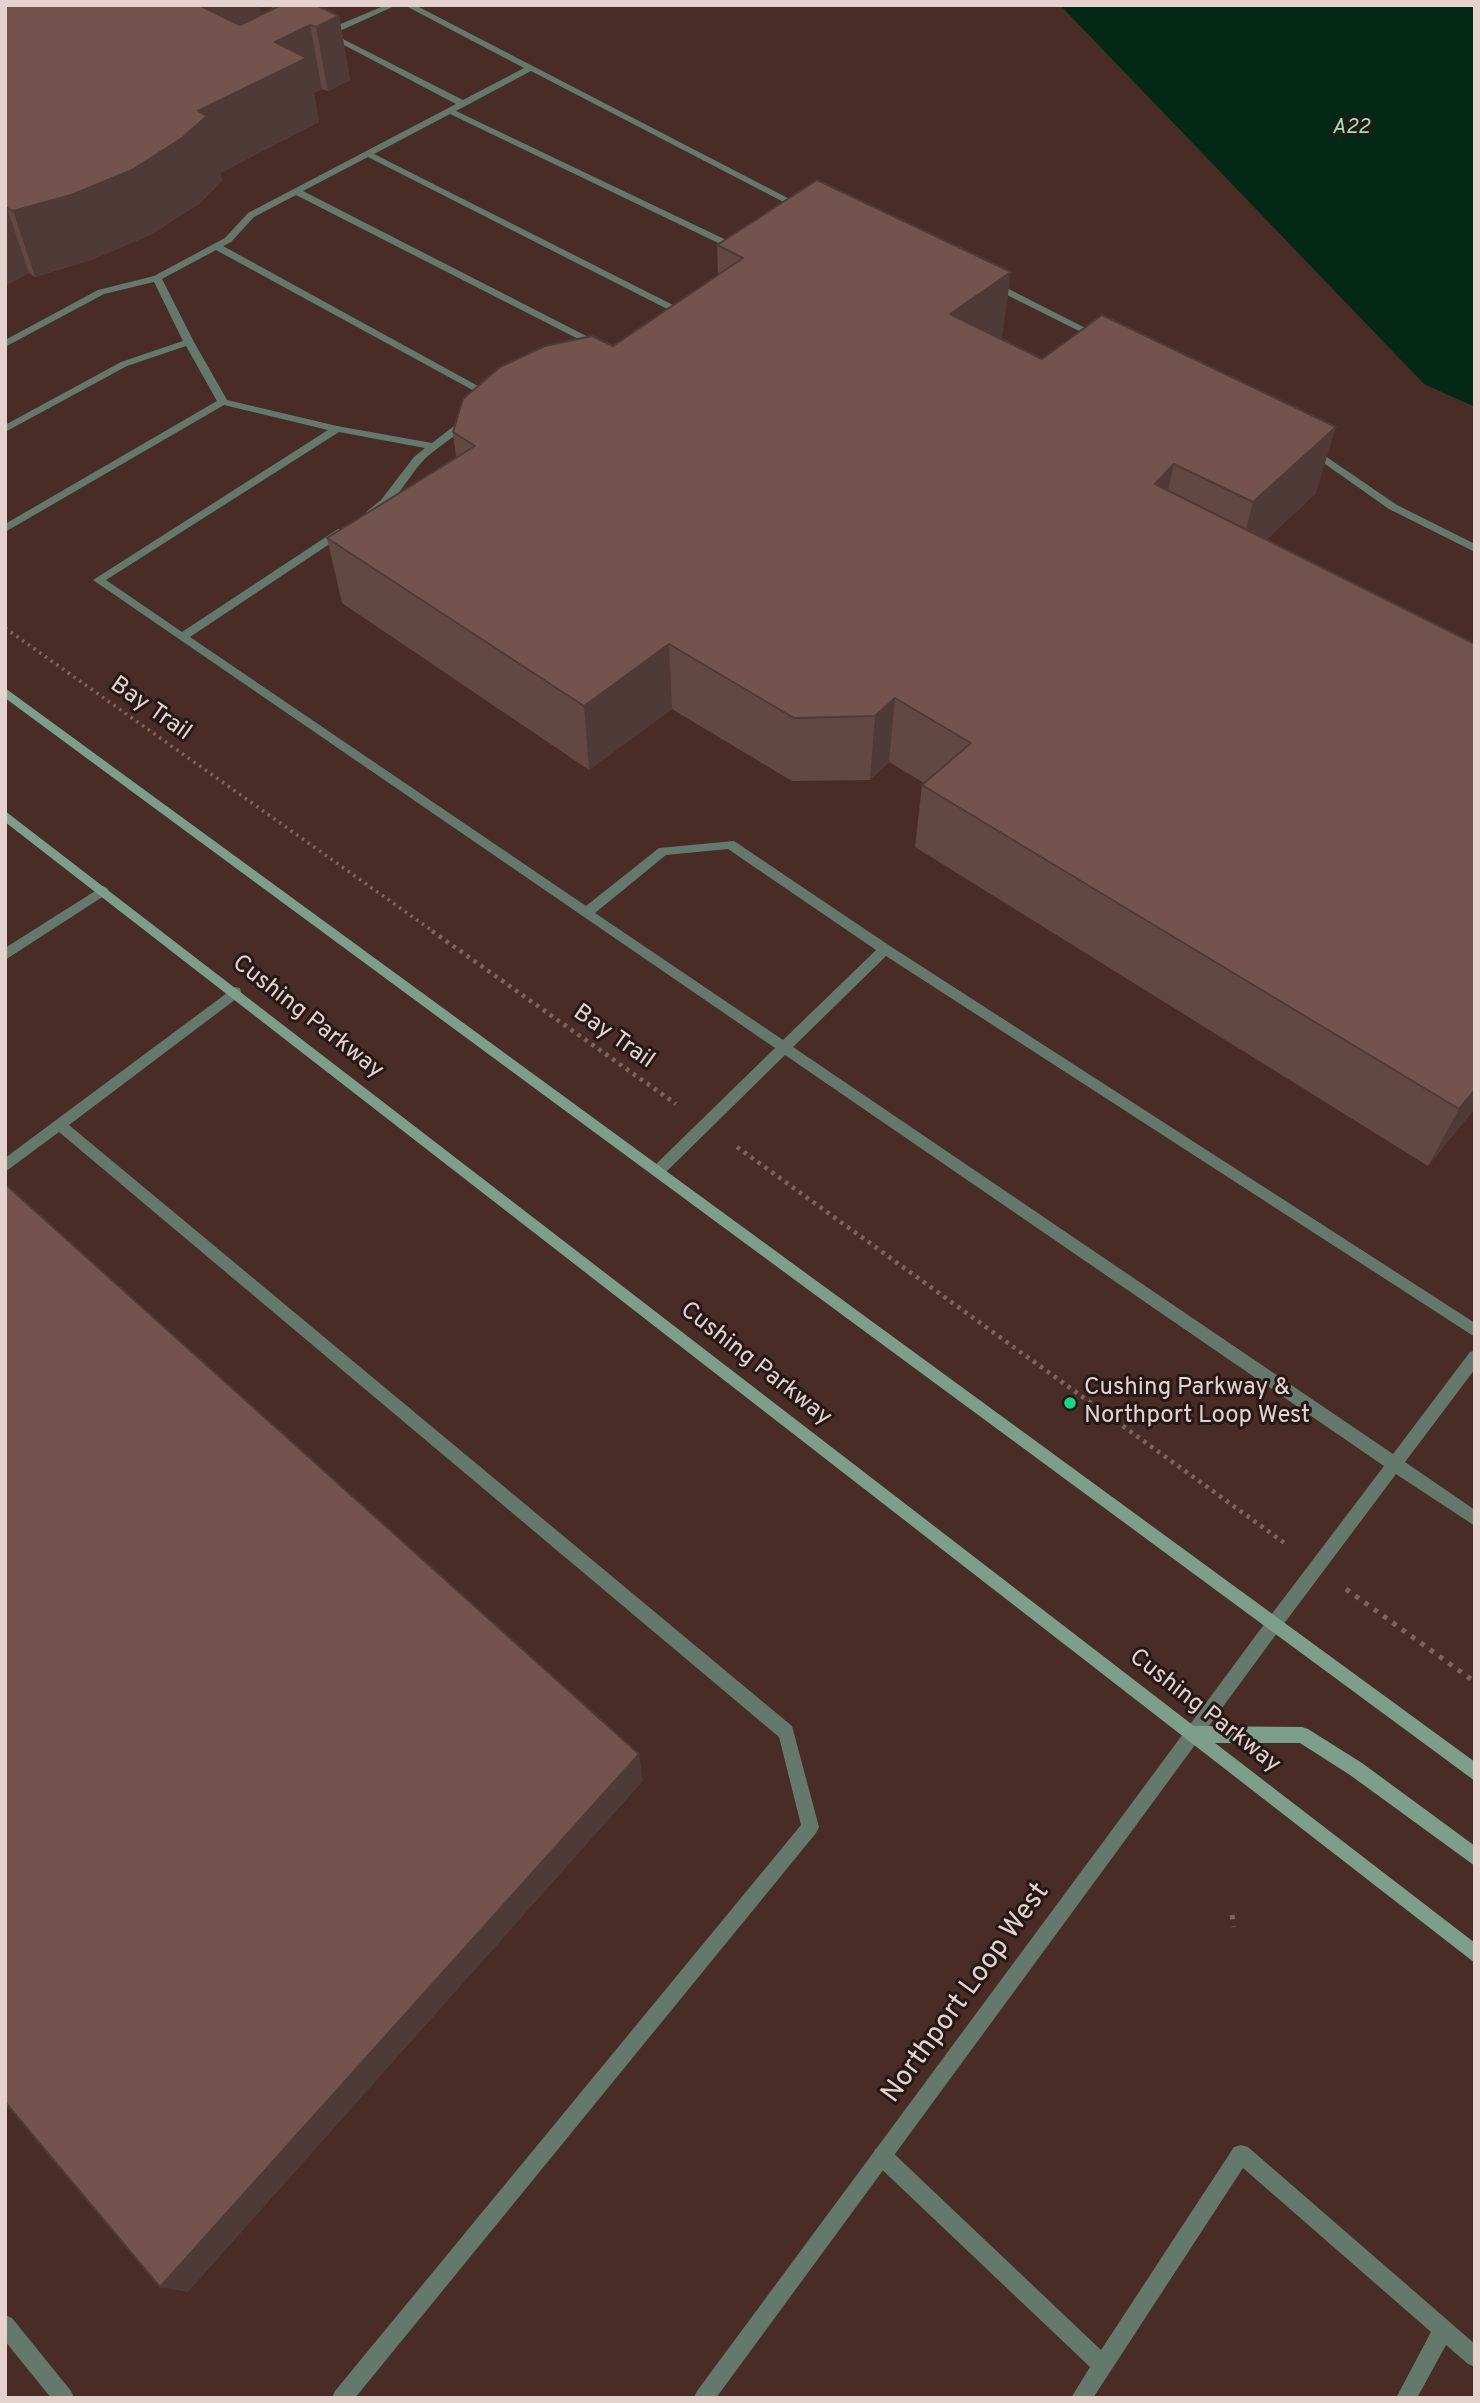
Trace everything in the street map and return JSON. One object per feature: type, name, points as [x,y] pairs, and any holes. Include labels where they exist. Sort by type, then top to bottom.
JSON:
[{"type":"main road","points":[[5,692],[1475,1773]]},
{"type":"main road","name":"Cushing Parkway","points":[[5,816],[1475,1954]]},
{"type":"main road","points":[[1193,1734],[1302,1735],[1356,1769],[1475,1857]]},
{"type":"street","points":[[272,5],[305,22]]},
{"type":"street","points":[[327,33],[393,5]]},
{"type":"street","points":[[408,5],[811,211]]},
{"type":"street","points":[[316,28],[463,104]]},
{"type":"street","points":[[5,344],[101,292],[157,278],[217,247],[228,240],[251,215],[531,68]]},
{"type":"street","points":[[450,111],[751,255]]},
{"type":"street","points":[[368,153],[682,313]]},
{"type":"street","points":[[296,191],[604,349]]},
{"type":"street","points":[[217,247],[495,404],[418,459],[385,502],[362,517]]},
{"type":"street","points":[[157,278],[223,402]]},
{"type":"street","points":[[980,278],[1114,345]]},
{"type":"street","points":[[671,320],[694,306]]},
{"type":"street","points":[[5,429],[124,364],[189,342]]},
{"type":"street","points":[[5,529],[223,402],[337,429],[434,447]]},
{"type":"street","points":[[337,429],[98,580],[1475,1519]]},
{"type":"street","points":[[1306,446],[1393,507],[1475,549]]},
{"type":"street","points":[[182,637],[351,525]]},
{"type":"street","points":[[586,912],[663,851],[730,844],[885,949],[1475,1331]]},
{"type":"street","points":[[5,955],[103,891]]},
{"type":"street","points":[[658,1171],[885,949]]},
{"type":"street","points":[[5,1166],[235,992]]},
{"type":"street","points":[[60,1125],[786,1732],[810,1827],[341,2398]]},
{"type":"street","name":"Northport Loop West","points":[[704,2398],[1274,1623],[1475,1357]]},
{"type":"street","points":[[1081,2398],[1241,2154],[1475,2357]]},
{"type":"street","points":[[882,2156],[1102,2365]]},
{"type":"street","points":[[5,2325],[64,2398]]},
{"type":"street","points":[[1406,2398],[1443,2330]]},
{"type":"path","name":"Bay Trail","points":[[5,628],[706,1125],[1197,1480]]},
{"type":"path","points":[[1435,1654],[1475,1682]]},
{"type":"path","points":[[1232,1915],[1234,1927]]},
{"type":"water","name":"A22","points":[[1060,5],[1475,5],[1475,407],[1424,384]]},
{"type":"building","points":[[5,5],[203,5],[201,6],[240,25],[281,5],[316,5],[339,16],[316,27],[310,25],[275,42],[307,58],[198,111],[207,116],[182,138],[132,170],[71,195],[13,211],[5,209]]},
{"type":"building","points":[[817,180],[1011,272],[950,314],[1042,359],[1102,315],[1336,427],[1253,502],[1174,464],[1155,484],[1475,644],[1475,1090],[1459,1109],[922,785],[971,743],[895,698],[875,716],[794,718],[669,644],[584,706],[327,538],[475,446],[453,432],[463,399],[500,367],[545,346],[592,336],[613,346],[743,258],[717,245]]},
{"type":"building","points":[[5,1184],[639,1754],[160,2287],[5,2102]]},
{"type":"place","name":"Cushing Parkway & Northport Loop West","points":[[1070,1403]]}]
